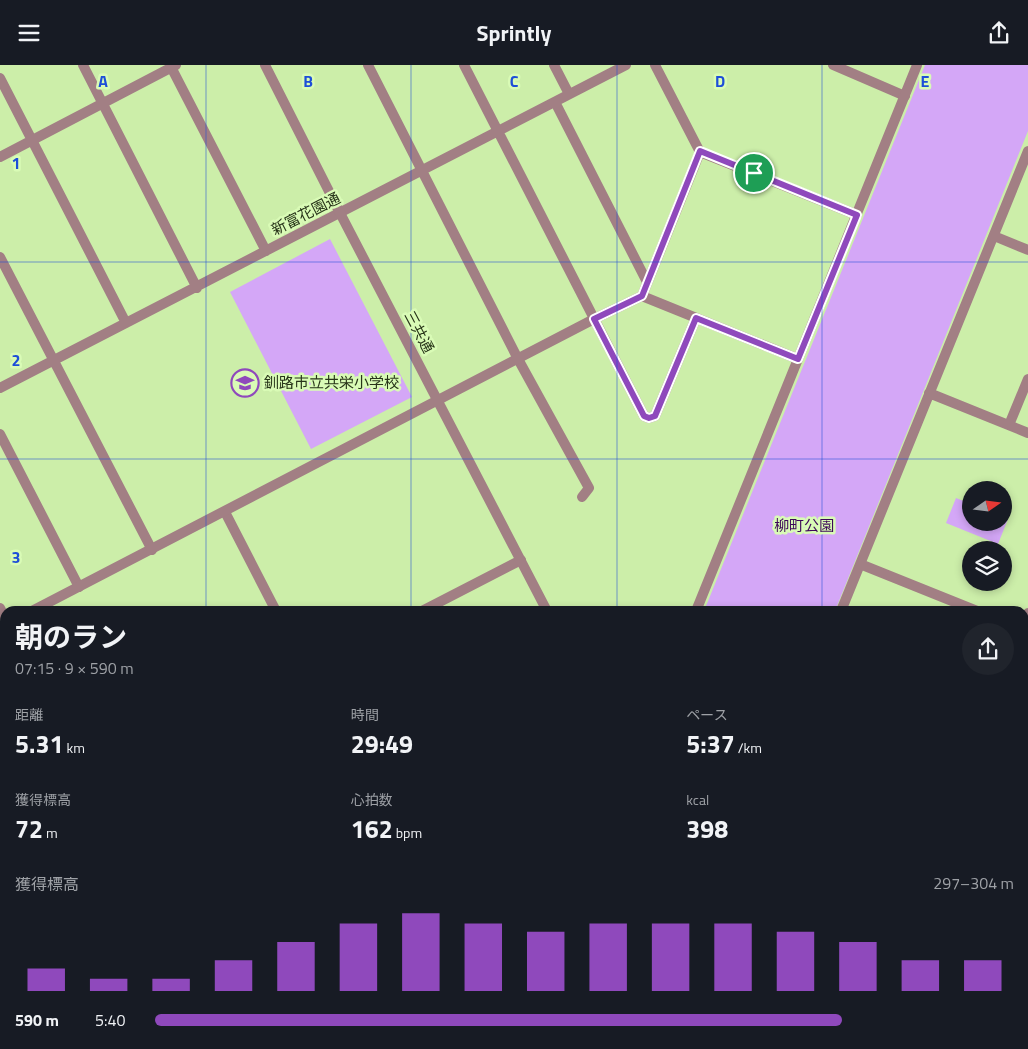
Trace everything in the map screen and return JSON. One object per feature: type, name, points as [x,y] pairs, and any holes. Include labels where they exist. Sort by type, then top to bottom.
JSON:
[{"type":"street","points":[[83,65],[197,288]]},
{"type":"street","name":"三共通","points":[[265,65],[544,606]]},
{"type":"street","points":[[368,65],[518,359],[589,488],[582,497]]},
{"type":"street","points":[[464,65],[644,416],[649,418],[655,416],[696,318]]},
{"type":"street","points":[[554,65],[569,94]]},
{"type":"street","name":"新富花園通","points":[[0,388],[626,65]]},
{"type":"street","points":[[655,65],[700,151],[857,215]]},
{"type":"street","points":[[833,65],[905,95]]},
{"type":"street","points":[[698,606],[917,65]]},
{"type":"street","points":[[0,157],[104,104],[173,66],[266,251]]},
{"type":"street","points":[[0,78],[126,323]]},
{"type":"street","points":[[555,101],[647,282]]},
{"type":"street","points":[[42,606],[594,319],[642,296],[700,151]]},
{"type":"street","points":[[843,606],[1028,151]]},
{"type":"street","points":[[994,236],[1028,250]]},
{"type":"street","points":[[0,257],[152,550]]},
{"type":"street","points":[[642,296],[798,359]]},
{"type":"street","points":[[1009,425],[1028,379]]},
{"type":"street","points":[[929,393],[1028,433]]},
{"type":"street","points":[[0,434],[79,587]]},
{"type":"street","points":[[225,512],[273,606]]},
{"type":"street","points":[[432,606],[521,560]]},
{"type":"street","points":[[860,564],[965,606]]},
{"type":"green space","name":"柳町公園","points":[[925,65],[1028,65],[1028,131],[837,606],[706,606]]},
{"type":"green space","points":[[330,239],[412,397],[311,449],[230,292]]},
{"type":"green space","points":[[956,498],[962,500],[962,529],[946,523]]},
{"type":"green space","points":[[966,531],[1003,531],[999,541],[991,541]]},
{"type":"place","name":"釧路市立共栄小学校","points":[[245,383]]},
{"type":"route","points":[[700,151],[754,173],[857,215],[798,359],[696,318],[655,416],[649,418],[644,416],[594,319],[642,296],[700,151]]}]
